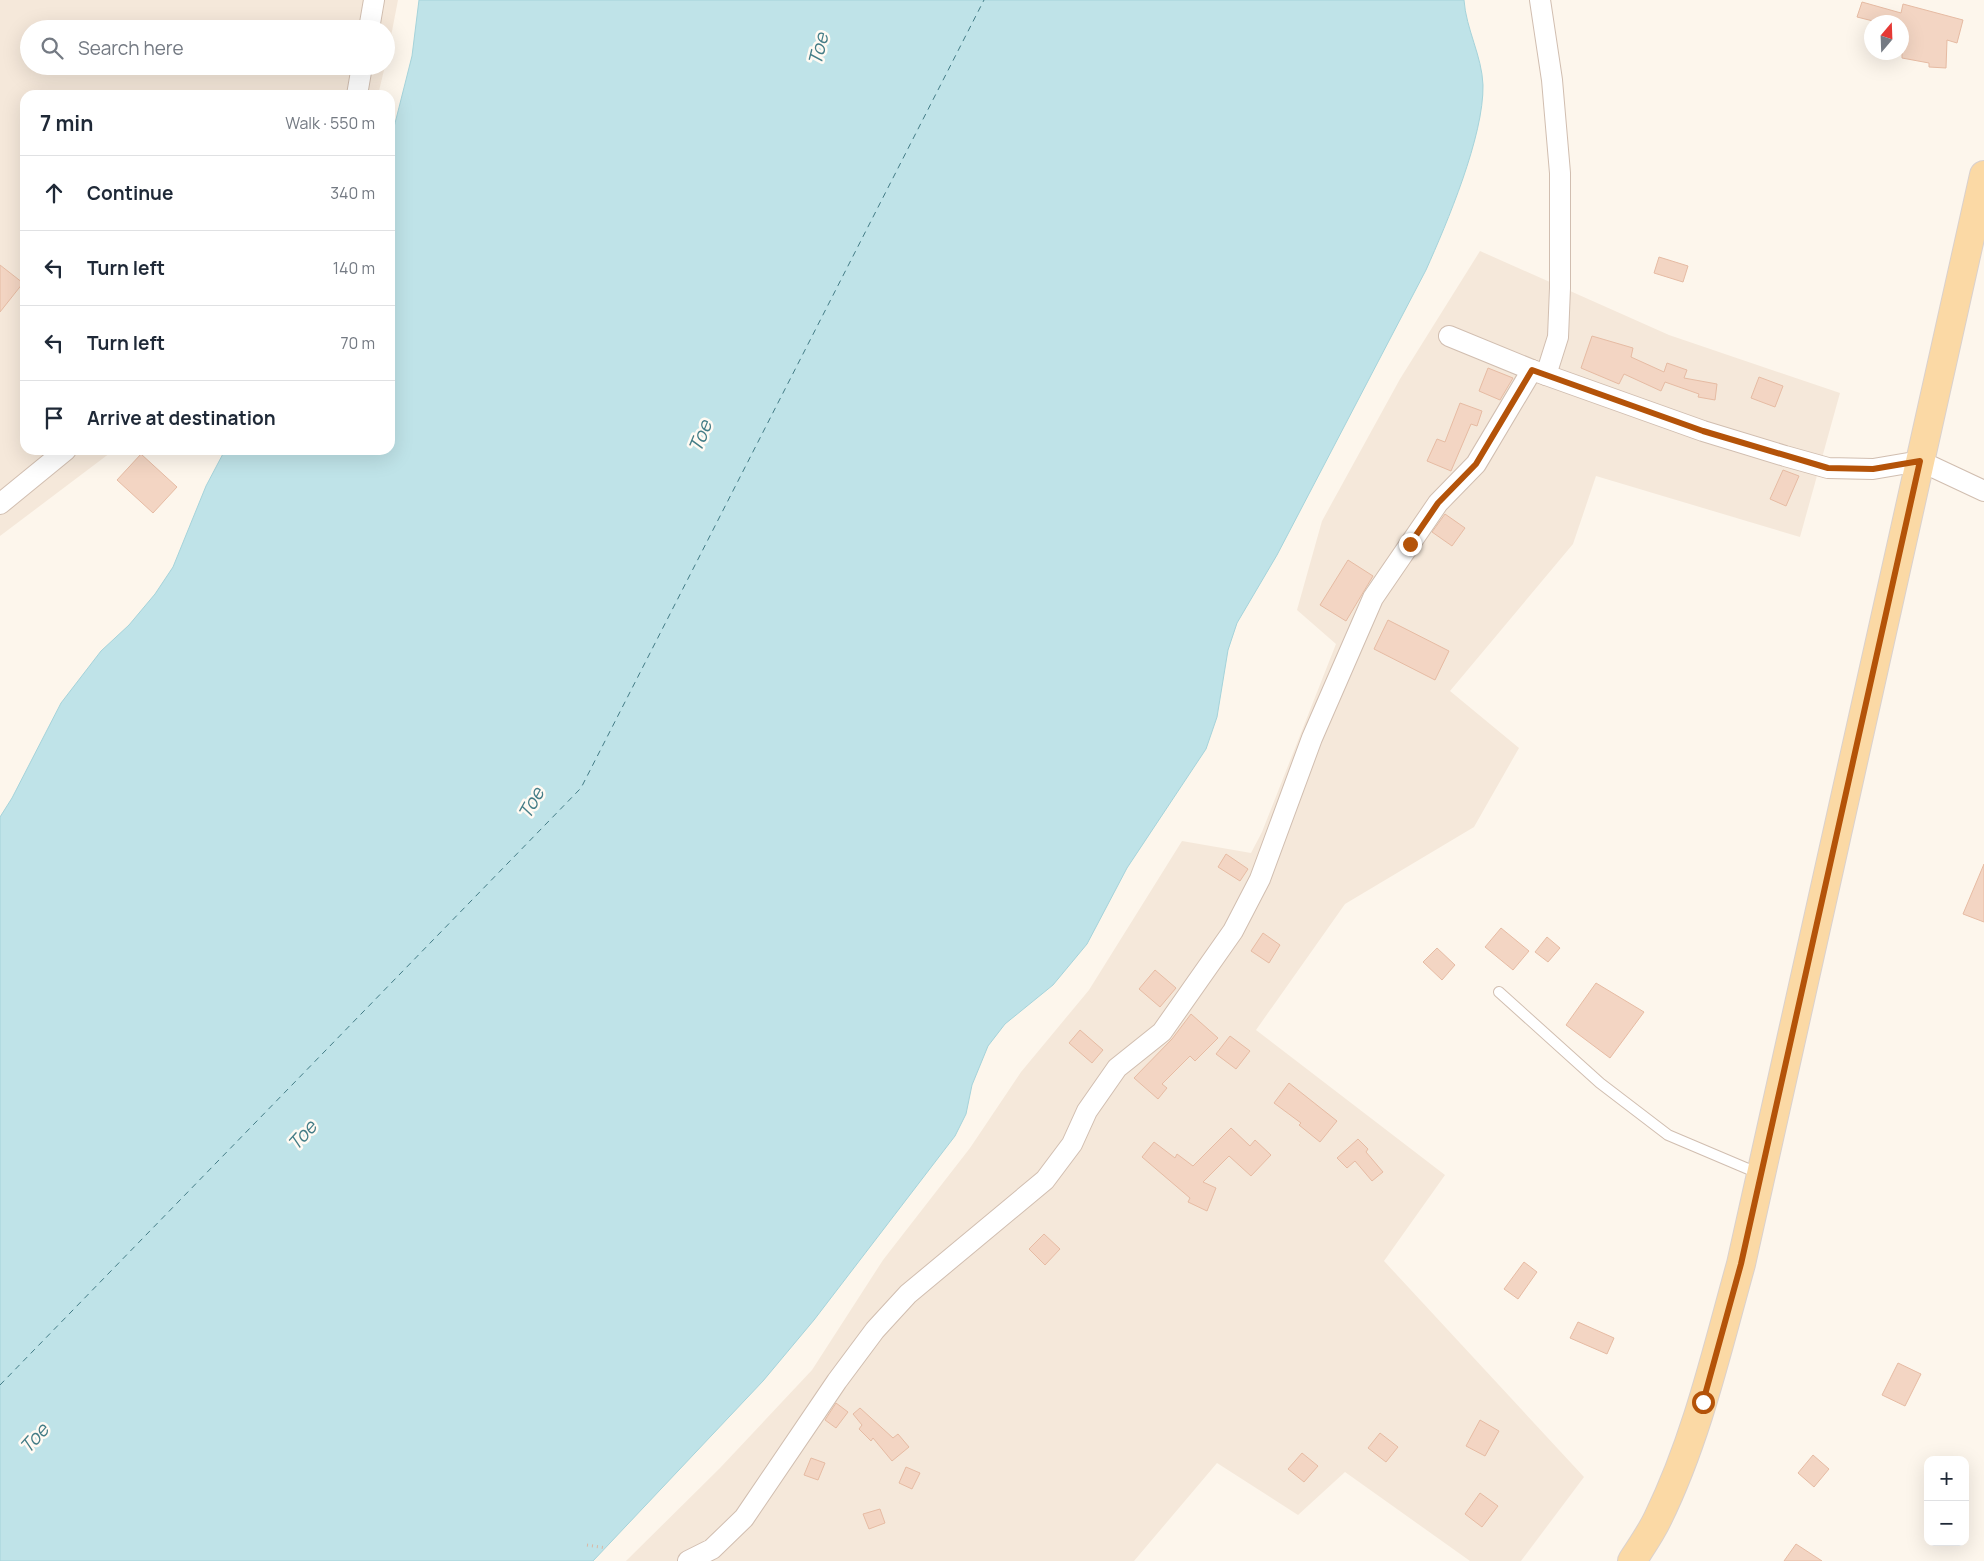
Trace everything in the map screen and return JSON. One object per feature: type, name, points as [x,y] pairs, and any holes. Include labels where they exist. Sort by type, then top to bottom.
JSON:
[{"type":"main road","points":[[1632,1561],[1657,1519],[1680,1468],[1703,1402],[1741,1264],[1984,175]]},
{"type":"street","points":[[371,20],[374,0]]},
{"type":"street","points":[[688,1561],[712,1549],[744,1518],[838,1380],[875,1330],[908,1294],[1044,1180],[1072,1144],[1088,1111],[1117,1068],[1162,1032],[1201,978],[1233,931],[1260,879],[1312,738],[1372,598],[1438,503],[1476,464],[1539,373],[1558,337],[1560,288],[1560,173],[1552,80],[1540,0]]},
{"type":"street","points":[[358,90],[360,75]]},
{"type":"street","points":[[1449,336],[1539,373],[1703,431],[1828,468],[1873,469],[1920,461],[1984,490]]},
{"type":"street","points":[[0,504],[60,455]]},
{"type":"lane","points":[[1499,992],[1600,1083],[1668,1135],[1761,1174]]},
{"type":"path","points":[[586,1545],[606,1548]]},
{"type":"shaded area","points":[[0,0],[398,0],[394,20],[20,20],[20,75],[383,75],[379,90],[20,90],[20,455],[107,455],[0,536]]},
{"type":"shaded area","points":[[1480,251],[1669,335],[1840,393],[1800,537],[1596,476],[1573,544],[1450,691],[1519,748],[1474,827],[1345,904],[1256,1030],[1445,1175],[1384,1261],[1584,1477],[1521,1561],[1470,1561],[1345,1472],[1298,1515],[1217,1463],[1134,1561],[626,1561],[720,1468],[812,1370],[883,1260],[970,1148],[1021,1072],[1089,990],[1182,841],[1251,853],[1262,832],[1336,644],[1297,610],[1322,521],[1400,379]]},
{"type":"water","name":"Toe","points":[[419,0],[1464,0],[1483,85],[1482,106],[1471,154],[1454,204],[1426,270],[1277,555],[1237,623],[1228,650],[1217,717],[1206,749],[1127,868],[1087,944],[1053,985],[1005,1024],[988,1046],[972,1085],[966,1114],[955,1136],[814,1320],[763,1381],[593,1561],[0,1561],[0,817],[12,798],[61,703],[101,651],[129,625],[155,594],[173,567],[206,486],[222,455],[395,455],[395,123],[412,56]]},
{"type":"building","points":[[1862,2],[1901,13],[1903,4],[1963,20],[1957,43],[1947,40],[1946,68],[1929,67],[1929,63],[1909,59],[1909,15],[1864,15],[1864,19],[1857,17]]},
{"type":"building","points":[[1659,257],[1688,266],[1683,282],[1654,273]]},
{"type":"building","points":[[0,265],[20,281],[20,287],[0,312]]},
{"type":"building","points":[[1592,336],[1633,348],[1631,357],[1664,372],[1667,363],[1687,370],[1684,378],[1717,384],[1715,400],[1698,397],[1699,394],[1665,382],[1661,391],[1624,374],[1619,384],[1581,368]]},
{"type":"building","points":[[1488,368],[1513,378],[1500,400],[1479,391]]},
{"type":"building","points":[[1759,377],[1783,386],[1775,407],[1751,398]]},
{"type":"building","points":[[1460,403],[1482,411],[1477,426],[1471,424],[1451,471],[1427,461],[1437,439],[1445,442]]},
{"type":"building","points":[[142,455],[177,487],[153,513],[117,480]]},
{"type":"building","points":[[1783,470],[1799,476],[1786,506],[1770,499]]},
{"type":"building","points":[[1445,514],[1465,528],[1452,546],[1432,532]]},
{"type":"building","points":[[1348,560],[1373,576],[1346,621],[1320,605]]},
{"type":"building","points":[[1388,620],[1449,651],[1435,680],[1374,649]]},
{"type":"building","points":[[1226,854],[1248,869],[1240,881],[1218,867]]},
{"type":"building","points":[[1984,864],[1984,922],[1963,914]]},
{"type":"building","points":[[1501,928],[1529,951],[1513,970],[1485,947]]},
{"type":"building","points":[[1263,933],[1280,945],[1269,963],[1251,951]]},
{"type":"building","points":[[1547,937],[1560,948],[1548,962],[1535,952]]},
{"type":"building","points":[[1437,948],[1455,965],[1442,980],[1423,962]]},
{"type":"building","points":[[1155,970],[1176,988],[1160,1007],[1139,989]]},
{"type":"building","points":[[1596,983],[1644,1012],[1610,1058],[1566,1025]]},
{"type":"building","points":[[1191,1014],[1218,1038],[1195,1061],[1190,1056],[1162,1084],[1167,1088],[1158,1099],[1134,1078],[1172,1039]]},
{"type":"building","points":[[1080,1030],[1103,1050],[1092,1063],[1069,1043]]},
{"type":"building","points":[[1230,1036],[1250,1051],[1236,1069],[1216,1054]]},
{"type":"building","points":[[1289,1083],[1337,1121],[1320,1142],[1299,1125],[1301,1123],[1274,1103]]},
{"type":"building","points":[[1231,1128],[1250,1146],[1255,1140],[1271,1155],[1251,1176],[1229,1156],[1203,1182],[1216,1188],[1207,1211],[1188,1202],[1190,1198],[1142,1157],[1154,1142],[1175,1158],[1177,1154],[1193,1166]]},
{"type":"building","points":[[1358,1139],[1368,1149],[1366,1152],[1383,1172],[1372,1181],[1355,1161],[1347,1168],[1337,1158]]},
{"type":"building","points":[[1044,1234],[1060,1249],[1045,1265],[1029,1249]]},
{"type":"building","points":[[1524,1262],[1537,1272],[1518,1299],[1504,1289]]},
{"type":"building","points":[[1578,1322],[1614,1338],[1607,1354],[1570,1338]]},
{"type":"building","points":[[1898,1363],[1921,1374],[1905,1406],[1882,1395]]},
{"type":"building","points":[[836,1403],[848,1412],[836,1428],[825,1420]]},
{"type":"building","points":[[860,1408],[893,1438],[898,1434],[909,1447],[892,1461],[873,1438],[871,1441],[859,1429],[862,1425],[853,1414]]},
{"type":"building","points":[[1480,1420],[1499,1431],[1485,1456],[1466,1446]]},
{"type":"building","points":[[1380,1433],[1398,1447],[1386,1462],[1368,1448]]},
{"type":"building","points":[[1302,1453],[1318,1466],[1304,1482],[1288,1469]]},
{"type":"building","points":[[1813,1455],[1829,1469],[1814,1487],[1798,1473]]},
{"type":"building","points":[[811,1458],[825,1463],[818,1480],[804,1475]]},
{"type":"building","points":[[906,1467],[920,1473],[912,1489],[899,1483]]},
{"type":"building","points":[[1480,1493],[1498,1506],[1482,1527],[1465,1514]]},
{"type":"building","points":[[880,1509],[885,1523],[869,1529],[863,1514]]},
{"type":"building","points":[[1796,1544],[1822,1561],[1784,1561]]},
{"type":"ferry route","points":[[0,1385],[581,788],[984,0]]},
{"type":"route","points":[[1410,544],[1438,503],[1476,464],[1532,370],[1703,431],[1828,468],[1873,469],[1920,461],[1741,1264],[1703,1402]]}]
